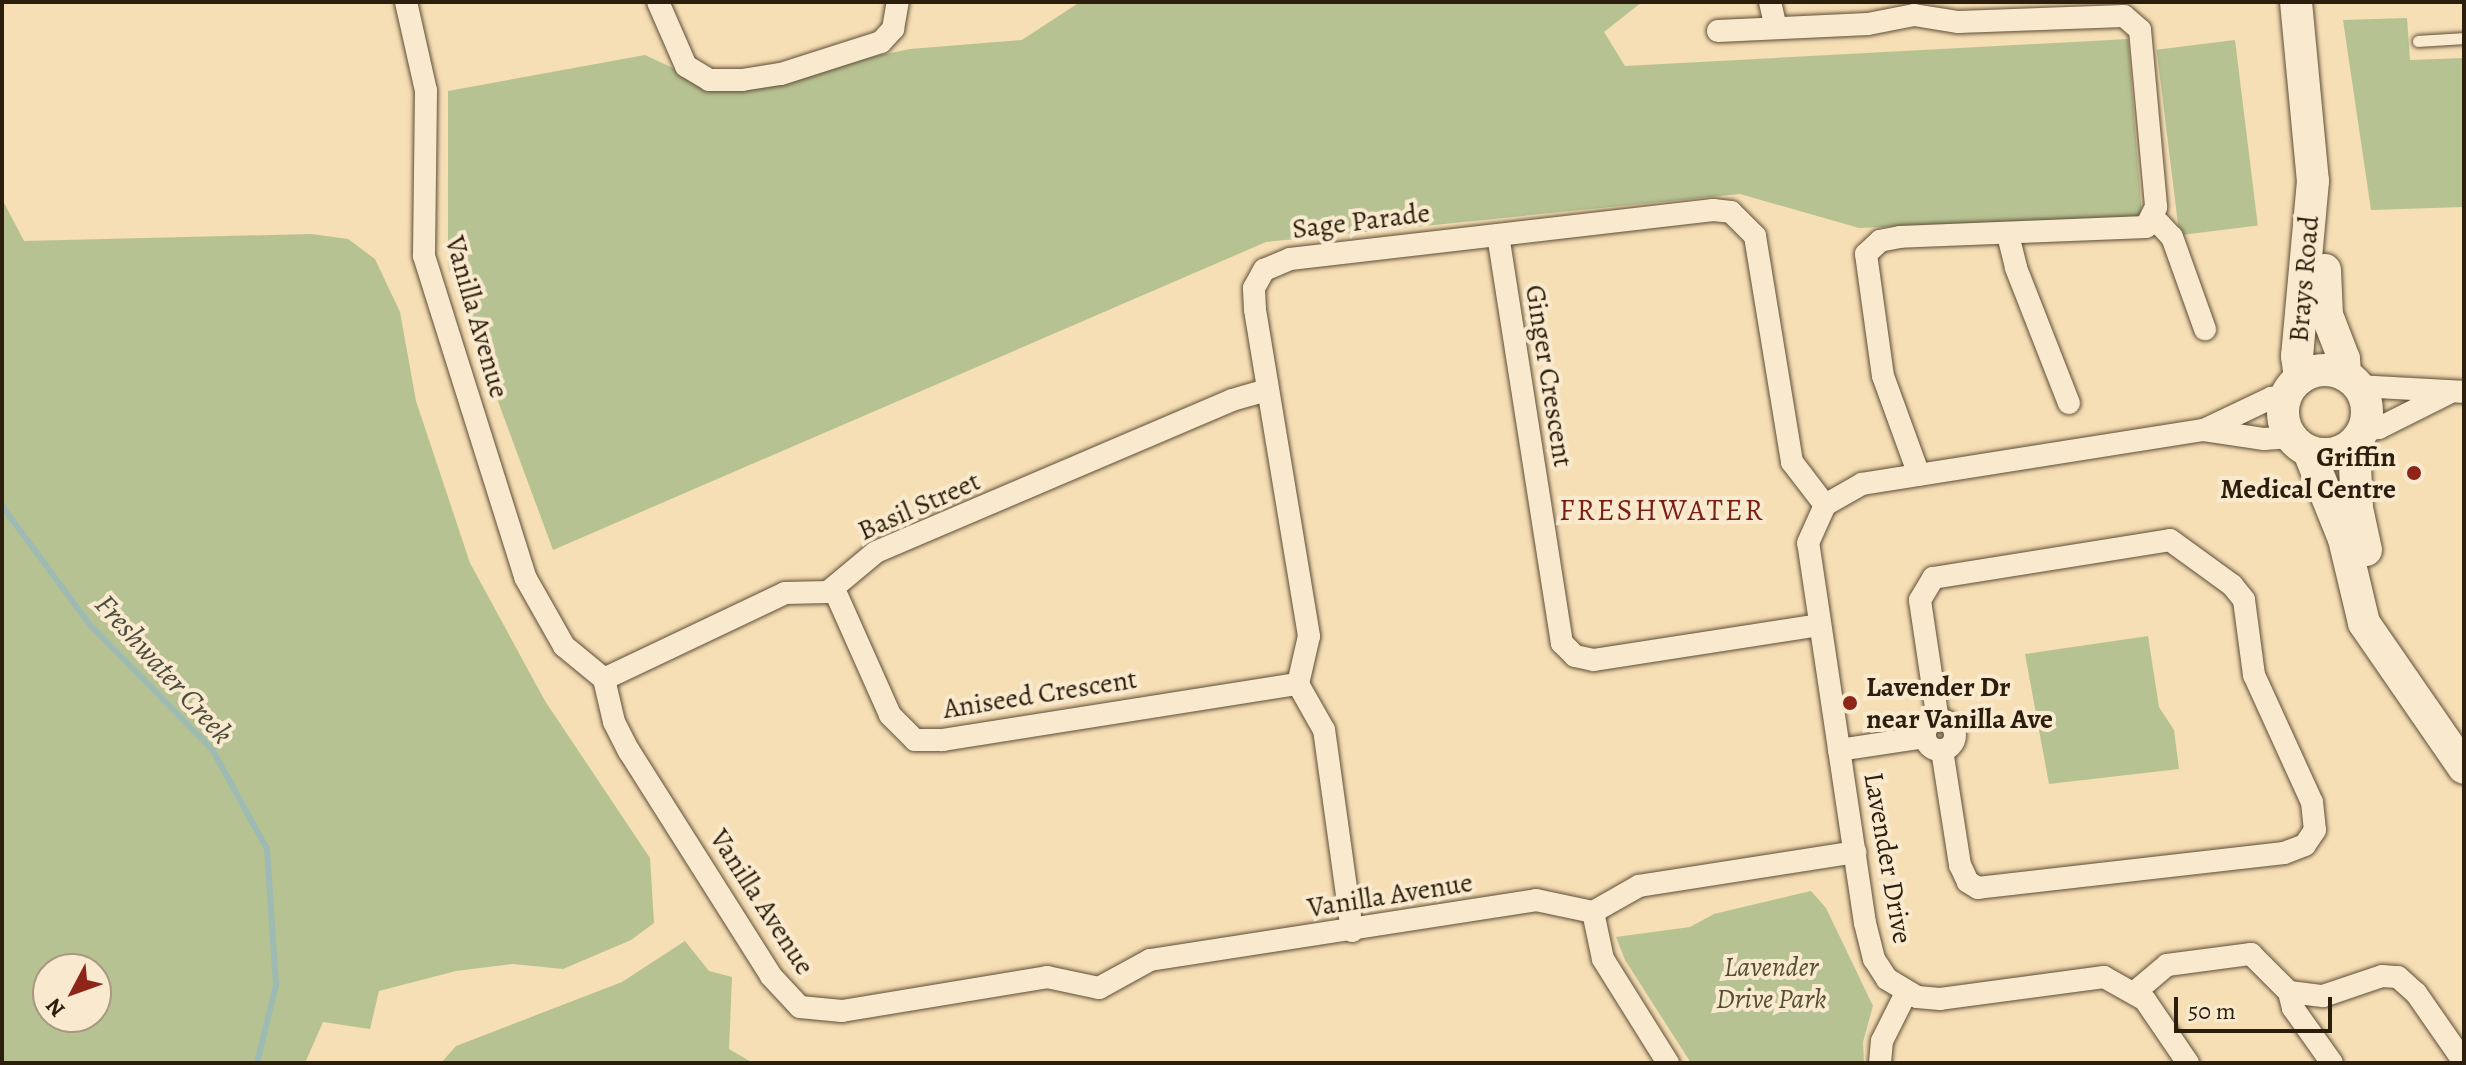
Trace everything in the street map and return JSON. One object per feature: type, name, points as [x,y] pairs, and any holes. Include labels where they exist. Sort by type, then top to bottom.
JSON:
[{"type":"main road","name":"Brays Road","points":[[2293,387],[2306,305],[2313,181],[2296,2]]},
{"type":"main road","name":"Brays Road","points":[[2313,181],[2325,212],[2327,315],[2352,381]]},
{"type":"main road","points":[[2392,661],[2357,508],[2359,436],[2367,407],[2352,381],[2322,370],[2293,387],[2285,425],[2300,444],[2344,539],[2364,623],[2464,768]]},
{"type":"main road","points":[[2300,444],[2333,454],[2359,436]]},
{"type":"street","name":"Vanilla Avenue","points":[[406,2],[426,91],[422,237],[430,277],[525,577],[564,646],[604,679],[614,722],[629,751],[786,997],[808,1010],[842,1011],[1047,977],[1099,988],[1150,960],[1536,900],[1593,912]]},
{"type":"street","points":[[658,2],[686,66],[709,80],[742,80],[781,74],[881,42],[893,29],[898,2]]},
{"type":"street","points":[[1770,2],[1776,27]]},
{"type":"street","points":[[1718,31],[1868,24],[1920,8],[1958,22],[2070,9],[2124,16],[2140,30],[2154,218],[2172,237],[2205,329]]},
{"type":"street","name":"Sage Parade","points":[[1298,684],[1309,636],[1253,298],[1264,270],[1290,259],[1713,210],[1743,218],[1757,243],[1792,462],[1825,505]]},
{"type":"street","points":[[1919,475],[1883,376],[1866,254],[1887,239],[2135,231],[2154,218]]},
{"type":"street","name":"Ginger Crescent","points":[[1498,235],[1562,643],[1575,656],[1594,660],[1819,625]]},
{"type":"street","points":[[2008,235],[2016,268],[2069,403]]},
{"type":"street","points":[[2352,381],[2456,393]]},
{"type":"street","points":[[1825,505],[1862,484],[2204,430],[2293,387]]},
{"type":"street","name":"Basil Street","points":[[834,589],[876,552],[1232,400],[1267,390]]},
{"type":"street","points":[[2359,436],[2456,393]]},
{"type":"street","points":[[2204,430],[2300,444]]},
{"type":"street","name":"Lavender Drive","points":[[1825,505],[1808,543],[1869,944],[1887,979],[1906,993]]},
{"type":"street","points":[[2170,540],[2244,600],[2254,675],[2312,802],[2315,830],[2305,845],[2284,853],[1978,888],[1968,882],[1960,865],[1935,736],[1920,600],[1933,578],[2170,540]]},
{"type":"street","points":[[604,679],[785,593],[834,589]]},
{"type":"street","name":"Aniseed Crescent","points":[[834,589],[890,715],[905,734],[922,741],[1298,684]]},
{"type":"street","points":[[1298,684],[1324,730],[1352,931]]},
{"type":"street","points":[[1839,750],[1935,736]]},
{"type":"street","points":[[1668,1063],[1603,959],[1593,912],[1639,886],[1855,852]]},
{"type":"street","points":[[2135,992],[2167,965],[2244,953],[2265,963],[2289,992],[2332,1063]]},
{"type":"street","points":[[2289,992],[2323,996],[2382,976],[2398,977],[2416,993],[2464,1062]]},
{"type":"street","points":[[1880,1063],[1882,1041],[1906,993],[1940,999],[2093,977],[2115,980],[2135,992],[2188,1063]]},
{"type":"street","points":[[2313,1035],[2323,996]]},
{"type":"lane","points":[[2418,41],[2464,38]]},
{"type":"green space","points":[[1080,2],[1642,2],[1604,32],[1625,66],[2128,39],[2142,216],[1859,228],[1740,194],[1266,242],[553,550],[448,266],[448,91],[645,55],[718,89],[910,49],[1022,40]]},
{"type":"green space","points":[[2407,18],[2410,60],[2464,58],[2464,207],[2371,210],[2343,20]]},
{"type":"green space","points":[[2235,40],[2258,226],[2179,235],[2157,50]]},
{"type":"green space","points":[[2,199],[24,241],[311,234],[348,239],[375,259],[400,312],[416,401],[470,563],[545,701],[650,858],[654,923],[631,940],[563,969],[513,964],[456,971],[379,991],[370,1029],[323,1022],[305,1063],[2,1063]]},
{"type":"green space","points":[[2148,636],[2159,707],[2174,730],[2179,769],[2049,784],[2025,654]]},
{"type":"green space","name":"Lavender Drive Park","points":[[1811,891],[1826,908],[1873,1006],[1863,1042],[1864,1063],[1691,1063],[1625,960],[1616,937],[1690,927],[1714,914]]},
{"type":"green space","points":[[685,941],[709,971],[732,977],[729,1049],[753,1063],[441,1063],[456,1046],[622,982]]},
{"type":"waterway","name":"Freshwater Creek","points":[[2,506],[90,625],[212,749],[267,849],[276,985],[257,1063]]},
{"type":"place","name":"Griffin Medical Centre","points":[[2414,473]]},
{"type":"place","name":"Lavender Dr near Vanilla Ave","points":[[1850,703]]},
{"type":"district","name":"FRESHWATER","points":[[1662,510]]}]
